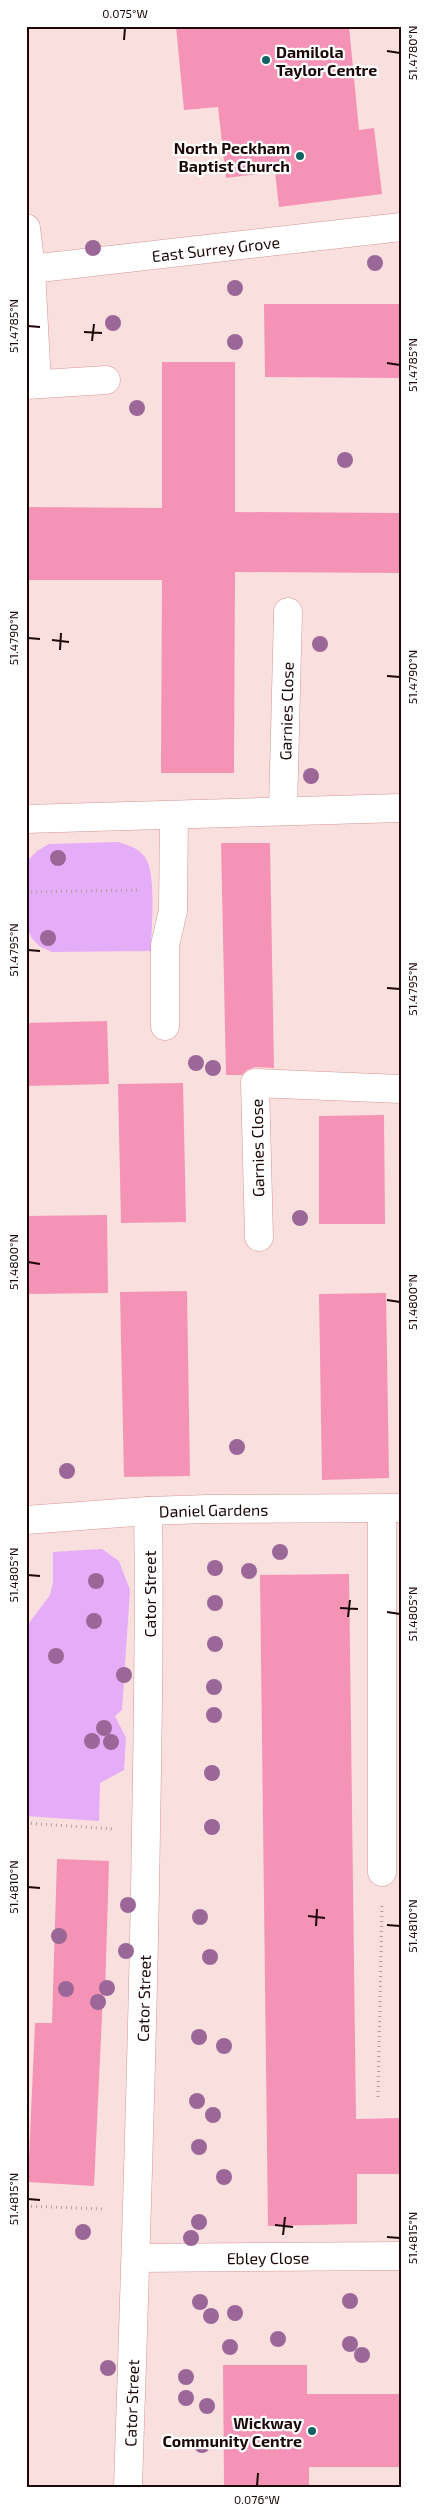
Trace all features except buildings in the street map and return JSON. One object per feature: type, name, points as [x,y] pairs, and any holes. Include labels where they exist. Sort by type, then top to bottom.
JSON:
[{"type":"street","points":[[26,228],[31,269],[32,385],[106,380]]},
{"type":"street","name":"East Surrey Grove","points":[[31,269],[401,228]]},
{"type":"street","name":"Garnies Close","points":[[283,811],[288,612]]},
{"type":"street","points":[[26,820],[401,808]]},
{"type":"street","points":[[165,1026],[165,945],[173,911],[174,815]]},
{"type":"street","name":"Garnies Close","points":[[259,1238],[256,1083],[401,1089]]},
{"type":"street","points":[[382,1872],[391,1509]]},
{"type":"street","name":"Daniel Gardens","points":[[26,1520],[148,1510],[391,1509]]},
{"type":"street","name":"Cator Street","points":[[128,2487],[139,2210],[150,1618],[148,1510]]},
{"type":"street","name":"Ebley Close","points":[[137,2258],[401,2256]]},
{"type":"path","points":[[26,892],[174,891]]},
{"type":"path","points":[[26,1823],[146,1832]]},
{"type":"path","points":[[378,2097],[382,1872]]},
{"type":"path","points":[[26,2206],[139,2210]]},
{"type":"shaded area","points":[[118,842],[139,851],[149,865],[152,888],[151,951],[52,952],[39,946],[31,937],[27,926],[28,860],[37,851],[49,844]]},
{"type":"shaded area","points":[[102,1549],[119,1561],[130,1590],[122,1710],[115,1716],[126,1738],[124,1770],[100,1783],[99,1821],[26,1816],[26,1627],[50,1595],[53,1582],[53,1552]]},
{"type":"place","name":"Damilola Taylor Centre","points":[[266,60]]},
{"type":"place","name":"North Peckham Baptist Church","points":[[300,156]]},
{"type":"place","name":"Wickway Community Centre","points":[[312,2431]]}]
